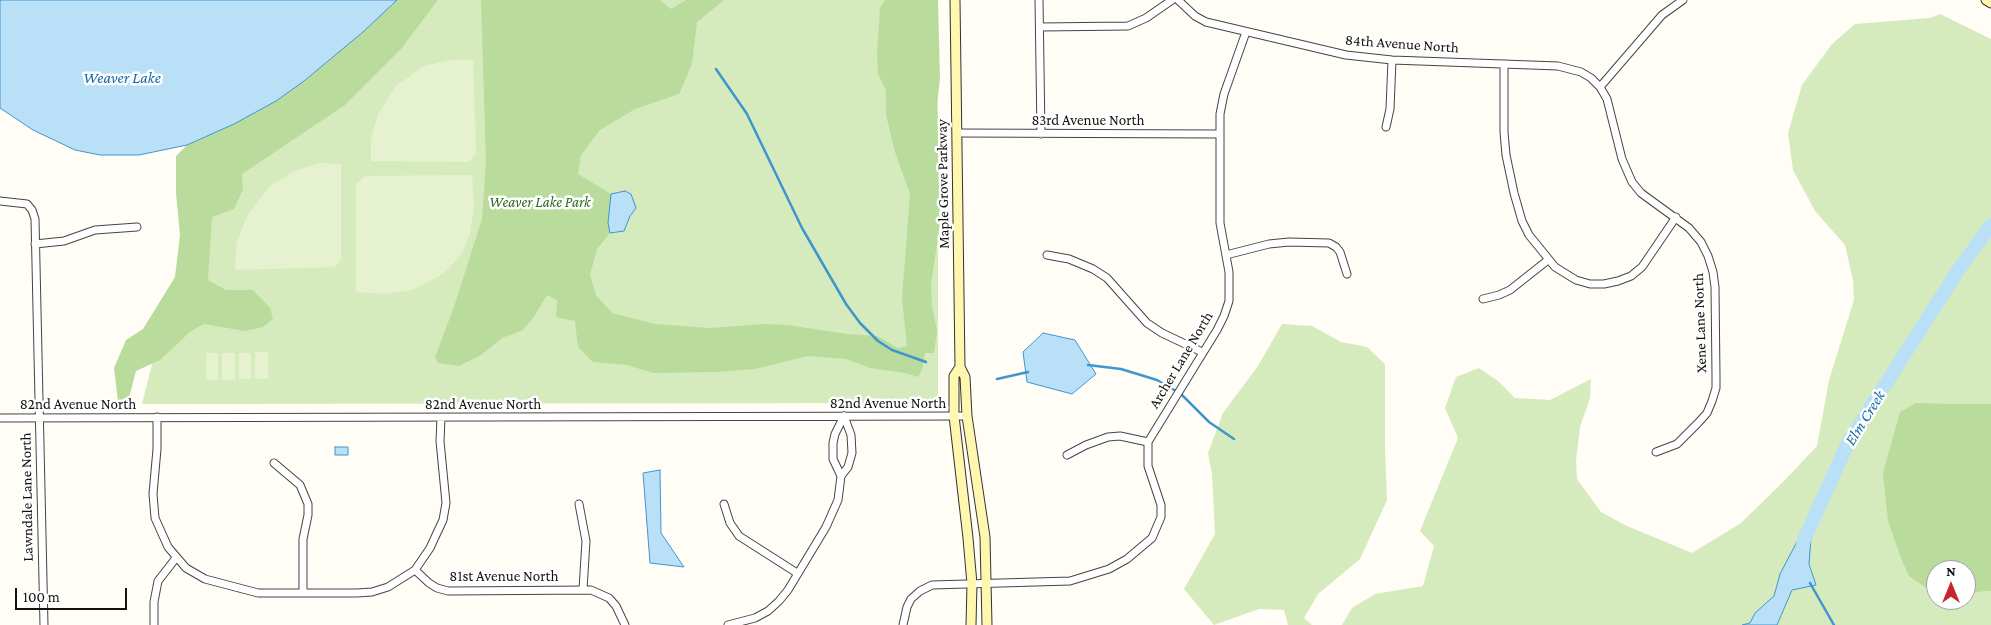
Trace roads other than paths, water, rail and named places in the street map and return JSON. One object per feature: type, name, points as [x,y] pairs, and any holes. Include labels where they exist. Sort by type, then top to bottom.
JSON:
[{"type":"main road","name":"Maple Grove Parkway","points":[[955,0],[960,367],[965,377],[967,416],[981,504],[987,584],[987,625]]},
{"type":"main road","points":[[1986,0],[1991,3]]},
{"type":"main road","name":"Maple Grove Parkway","points":[[960,367],[954,376],[954,416],[972,584],[971,625]]},
{"type":"street","points":[[1039,0],[1041,134]]},
{"type":"street","points":[[1040,27],[1128,26],[1146,18],[1172,0]]},
{"type":"street","name":"84th Avenue North","points":[[1178,0],[1189,12],[1206,22],[1346,55],[1392,60],[1558,66],[1581,72],[1600,88]]},
{"type":"street","points":[[1600,88],[1662,15],[1683,0]]},
{"type":"street","name":"Archer Lane North","points":[[1148,442],[1224,316],[1229,301],[1229,272],[1220,223],[1218,134],[1224,94],[1246,32]]},
{"type":"street","points":[[1386,127],[1390,109],[1392,60]]},
{"type":"street","points":[[1504,64],[1504,132],[1511,180],[1522,222],[1529,235],[1548,260],[1563,273],[1576,280],[1590,284],[1618,281],[1631,276],[1642,267],[1676,218]]},
{"type":"street","name":"Xene Lane North","points":[[1600,88],[1607,99],[1622,159],[1632,182],[1641,193],[1689,228],[1701,242],[1713,272],[1715,287],[1716,388],[1707,413],[1698,423],[1677,444],[1656,452]]},
{"type":"street","name":"83rd Avenue North","points":[[956,133],[1218,134]]},
{"type":"street","name":"Lawndale Lane North","points":[[0,201],[27,204],[32,210],[35,219],[44,625]]},
{"type":"street","points":[[35,244],[64,241],[95,230],[137,227]]},
{"type":"street","points":[[1226,255],[1269,244],[1289,242],[1329,244],[1336,247],[1340,252],[1347,274]]},
{"type":"street","points":[[1047,256],[1069,259],[1093,269],[1107,278],[1147,322],[1162,333],[1202,352]]},
{"type":"street","points":[[1483,299],[1510,290],[1548,260]]},
{"type":"street","points":[[841,476],[833,459],[833,443],[835,434],[844,416]]},
{"type":"street","points":[[728,625],[755,618],[768,611],[788,590],[833,514],[838,500],[841,476],[848,467],[852,453],[851,435],[844,416]]},
{"type":"street","name":"82nd Avenue North","points":[[0,418],[967,416]]},
{"type":"street","points":[[157,417],[157,449],[153,494],[154,510],[160,532],[176,558],[196,575],[258,593],[372,592],[388,587],[415,570],[430,548],[444,512],[445,487],[440,441],[441,418]]},
{"type":"street","points":[[904,625],[907,606],[915,595],[932,585],[1070,581],[1110,569],[1126,560],[1152,538],[1161,517],[1158,493],[1148,466],[1148,442],[1120,436],[1108,437],[1092,442],[1067,455]]},
{"type":"street","points":[[274,463],[300,485],[308,504],[308,515],[303,539],[302,593]]},
{"type":"street","points":[[579,504],[586,541],[583,589]]},
{"type":"street","points":[[724,504],[730,523],[739,536],[797,573]]},
{"type":"street","points":[[154,625],[154,602],[157,586],[164,572],[176,558]]},
{"type":"street","name":"81st Avenue North","points":[[415,570],[429,583],[448,591],[535,592],[583,589],[601,593],[610,598],[625,625]]},
{"type":"water","name":"Weaver Lake","points":[[0,0],[397,0],[363,32],[304,81],[276,101],[234,124],[187,145],[139,155],[100,155],[75,150],[33,130],[0,108]]},
{"type":"water","points":[[625,191],[631,194],[636,208],[630,216],[624,231],[610,233],[608,223],[611,194]]},
{"type":"water","points":[[1043,333],[1075,340],[1096,374],[1072,394],[1027,382],[1023,352]]},
{"type":"water","points":[[335,447],[348,447],[348,455],[335,455]]},
{"type":"water","points":[[660,470],[661,533],[684,567],[650,563],[643,473]]},
{"type":"water","points":[[1801,534],[1811,538],[1809,564],[1816,585],[1792,590],[1777,625],[1742,625],[1750,623],[1755,613],[1774,596],[1780,574]]},
{"type":"waterway","points":[[716,69],[747,114],[802,228],[846,304],[860,323],[878,341],[892,350],[926,362]]},
{"type":"waterway","name":"Elm Creek","points":[[1801,553],[1804,540],[1848,443],[1957,272],[1991,225]]},
{"type":"waterway","points":[[1088,365],[1121,369],[1157,380],[1181,394],[1209,422],[1234,439]]},
{"type":"waterway","points":[[997,379],[1028,372]]},
{"type":"waterway","points":[[1810,583],[1834,625]]},
{"type":"park label","name":"Weaver Lake Park","points":[[540,202]]}]
